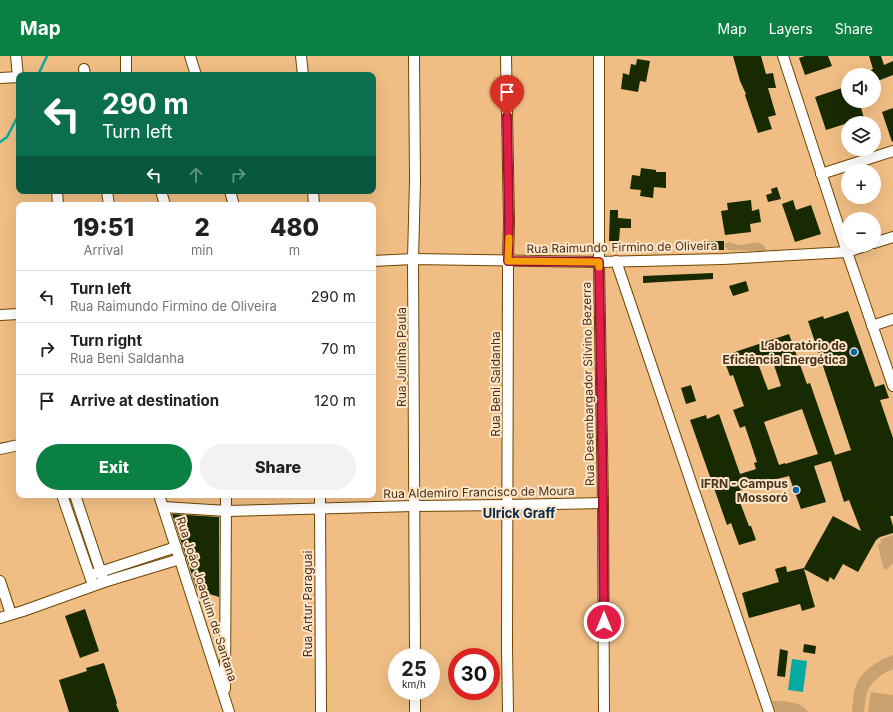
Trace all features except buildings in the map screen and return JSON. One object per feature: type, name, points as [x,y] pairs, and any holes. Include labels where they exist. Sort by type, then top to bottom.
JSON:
[{"type":"street","points":[[16,56],[18,72]]},
{"type":"street","points":[[126,56],[126,72]]},
{"type":"street","points":[[190,56],[195,72]]},
{"type":"street","points":[[301,56],[303,72]]},
{"type":"street","name":"Rua Julinha Paula","points":[[414,56],[415,181],[413,260],[415,648]]},
{"type":"street","name":"Rua Beni Saldanha","points":[[506,56],[509,222],[508,712]]},
{"type":"street","name":"Rua Desembargador Silvino Bezerra","points":[[599,56],[599,262],[603,503],[604,712]]},
{"type":"street","points":[[783,56],[841,234]]},
{"type":"street","points":[[0,78],[16,77]]},
{"type":"street","points":[[821,174],[893,151]]},
{"type":"street","points":[[881,241],[893,237]]},
{"type":"street","points":[[847,252],[893,386]]},
{"type":"street","name":"Rua Raimundo Firmino de Oliveira","points":[[376,261],[599,262],[723,259],[847,252]]},
{"type":"street","points":[[616,261],[769,712]]},
{"type":"street","points":[[0,315],[16,314]]},
{"type":"street","points":[[872,326],[893,318]]},
{"type":"street","points":[[0,449],[16,446]]},
{"type":"street","points":[[63,498],[93,585]]},
{"type":"street","points":[[76,498],[104,582]]},
{"type":"street","name":"Rua João Joaquim de Santana","points":[[160,498],[229,712]]},
{"type":"street","points":[[225,699],[226,498]]},
{"type":"street","name":"Rua Artur Paraguai","points":[[320,498],[321,712]]},
{"type":"street","name":"Rua Aldemiro Francisco de Moura","points":[[163,507],[227,511],[603,503]]},
{"type":"street","points":[[90,575],[176,547]]},
{"type":"street","points":[[0,617],[93,585],[180,559]]},
{"type":"street","points":[[0,581],[11,614]]},
{"type":"street","points":[[415,700],[415,712]]},
{"type":"shaded area","points":[[728,242],[741,245],[758,243],[766,249],[765,251],[728,250],[724,245]]},
{"type":"shaded area","points":[[893,535],[893,563],[886,570],[883,567],[878,545],[882,542],[880,541],[881,539]]},
{"type":"shaded area","points":[[893,655],[893,669],[878,678],[867,692],[864,712],[852,712],[855,688],[861,676],[873,665]]},
{"type":"shaded area","points":[[871,692],[893,695],[893,712],[868,712]]},
{"type":"shaded area","points":[[772,701],[797,704],[805,708],[808,712],[776,712]]},
{"type":"water","points":[[792,659],[807,661],[803,692],[788,690]]},
{"type":"waterway","points":[[39,72],[47,56]]},
{"type":"waterway","points":[[0,142],[7,137],[16,120]]},
{"type":"slow traffic","points":[[509,238],[508,261],[599,262],[599,267]]},
{"type":"place","name":"Laboratório de Eficiência Energética","points":[[854,352]]},
{"type":"place","name":"IFRN - Campus Mossoró","points":[[796,490]]},
{"type":"district","name":"Ulrick Graff","points":[[519,513]]},
{"type":"route","points":[[507,116],[509,222],[508,261],[599,262],[604,622]]}]
